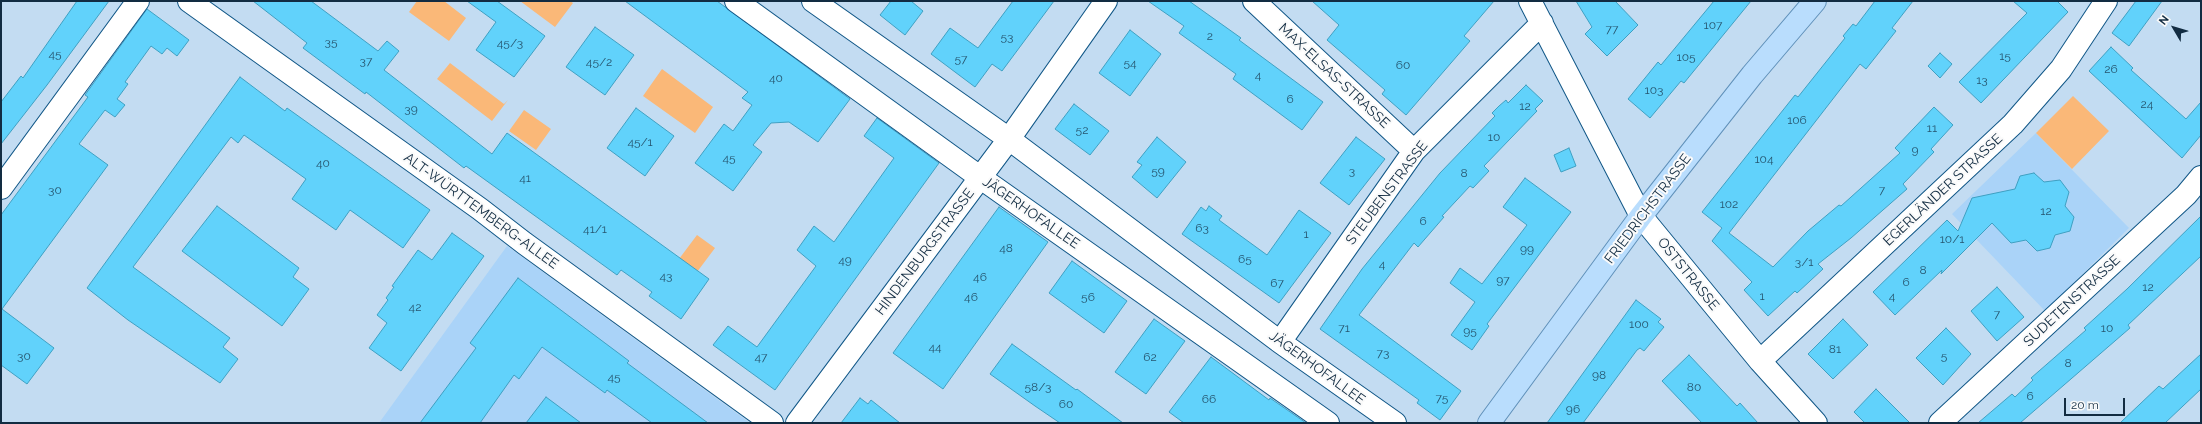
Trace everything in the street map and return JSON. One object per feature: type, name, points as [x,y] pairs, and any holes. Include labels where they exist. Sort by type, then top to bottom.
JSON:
[{"type":"main road","name":"FRIEDRICHSTRASSE","points":[[1489,423],[1641,216],[1752,75],[1815,1]]},
{"type":"street","points":[[1,188],[138,1]]},
{"type":"street","name":"ALT-WÜRTTEMBERG-ALLEE","points":[[189,1],[480,209],[524,243],[772,423]]},
{"type":"street","name":"JÄGERHOFALLEE","points":[[736,1],[981,178],[1328,423]]},
{"type":"street","name":"JÄGERHOFALLEE","points":[[813,1],[1009,139],[1280,342],[1395,423]]},
{"type":"street","name":"HINDENBURGSTRASSE","points":[[797,423],[981,178],[1106,1]]},
{"type":"street","name":"MAX-ELSAS-STRASSE","points":[[1254,1],[1414,151]]},
{"type":"street","name":"OSTSTRASSE","points":[[1530,1],[1641,216],[1760,361],[1816,423]]},
{"type":"street","name":"EGERLÄNDER STRASSE","points":[[1760,361],[2013,124],[2061,69],[2106,1]]},
{"type":"street","name":"STEUBENSTRASSE","points":[[1280,342],[1414,151],[1542,23]]},
{"type":"street","name":"SUDETENSTRASSE","points":[[1940,423],[2186,195],[2201,177]]},
{"type":"shaded area","points":[[417,1],[444,1],[466,18],[449,41],[409,12]]},
{"type":"shaded area","points":[[520,1],[570,1],[573,3],[555,27]]},
{"type":"shaded area","points":[[450,63],[504,104],[508,100],[492,121],[437,79]]},
{"type":"shaded area","points":[[662,69],[713,107],[695,133],[643,96]]},
{"type":"shaded area","points":[[2073,96],[2109,131],[2072,169],[2036,133]]},
{"type":"shaded area","points":[[524,110],[551,129],[536,150],[509,131]]},
{"type":"shaded area","points":[[2036,133],[2129,228],[2045,311],[1952,214]]},
{"type":"shaded area","points":[[697,235],[715,248],[697,272],[679,259]]},
{"type":"shaded area","points":[[507,246],[750,423],[379,423]]},
{"type":"building","points":[[77,1],[109,1],[1,144],[1,102],[21,76],[23,78]]},
{"type":"building","points":[[253,1],[311,1],[378,51],[387,41],[399,51],[384,70],[492,154],[507,133],[709,279],[681,319],[649,296],[652,292],[621,270],[617,275],[466,166],[464,168],[366,92],[365,94],[303,48],[307,43]]},
{"type":"building","points":[[467,1],[497,1],[545,36],[514,77],[476,50],[496,22]]},
{"type":"building","points":[[625,1],[717,1],[850,99],[818,142],[789,122],[771,123],[753,145],[762,152],[733,191],[695,163],[724,124],[733,131],[752,105],[742,98],[748,92]]},
{"type":"building","points":[[891,1],[911,1],[923,11],[905,35],[880,15]]},
{"type":"building","points":[[1013,1],[1054,1],[1002,71],[992,64],[975,87],[931,54],[950,28],[978,48]]},
{"type":"building","points":[[1148,1],[1189,1],[1241,38],[1239,40],[1323,102],[1302,130],[1233,79],[1236,74],[1179,33],[1184,26]]},
{"type":"building","points":[[1312,1],[1494,1],[1464,36],[1470,41],[1406,115],[1382,94],[1385,90],[1327,40],[1339,25]]},
{"type":"building","points":[[1576,1],[1615,1],[1638,25],[1607,56],[1585,34],[1592,27]]},
{"type":"building","points":[[1714,1],[1751,1],[1684,83],[1681,81],[1650,118],[1628,99],[1658,62],[1661,65]]},
{"type":"building","points":[[1875,1],[1913,1],[1892,28],[1896,31],[1866,69],[1860,64],[1729,233],[1773,267],[1808,231],[1839,205],[1841,206],[1900,153],[1895,148],[1934,107],[1953,125],[1931,149],[1934,152],[1903,184],[1907,189],[1851,238],[1818,264],[1823,269],[1797,293],[1795,291],[1768,316],[1744,290],[1752,282],[1712,241],[1722,228],[1702,212],[1795,95],[1798,97],[1845,38],[1843,36],[1853,24],[1856,26]]},
{"type":"building","points":[[2013,1],[2057,1],[2068,12],[1981,103],[1959,82],[2027,13]]},
{"type":"building","points":[[2136,1],[2162,1],[2129,46],[2112,33]]},
{"type":"building","points":[[147,9],[189,40],[177,56],[167,48],[162,54],[151,46],[125,82],[128,84],[117,99],[125,105],[115,117],[105,110],[79,144],[108,165],[2,309],[54,348],[27,384],[1,365],[1,215],[88,97],[85,95]]},
{"type":"building","points":[[595,27],[634,55],[605,95],[566,67]]},
{"type":"building","points":[[1130,30],[1161,54],[1130,96],[1099,73]]},
{"type":"building","points":[[2111,47],[2133,68],[2131,70],[2186,119],[2201,102],[2201,135],[2182,158],[2089,71]]},
{"type":"building","points":[[1940,53],[1952,64],[1940,78],[1928,66]]},
{"type":"building","points":[[240,77],[285,111],[287,108],[430,210],[403,248],[350,210],[336,230],[292,199],[306,179],[244,135],[238,143],[231,137],[133,267],[230,338],[223,347],[238,359],[220,383],[128,320],[87,288]]},
{"type":"building","points":[[1526,85],[1543,101],[1535,109],[1537,111],[1484,166],[1489,171],[1473,188],[1470,186],[1442,216],[1444,217],[1418,247],[1414,243],[1359,315],[1461,391],[1440,420],[1417,403],[1419,400],[1320,329],[1362,269],[1440,173],[1495,116],[1492,113],[1506,100],[1508,103]]},
{"type":"building","points":[[1074,104],[1109,131],[1090,155],[1055,129]]},
{"type":"building","points":[[636,108],[674,136],[645,176],[607,148]]},
{"type":"building","points":[[877,118],[939,163],[775,390],[713,345],[728,326],[757,347],[816,266],[797,250],[814,226],[834,242],[894,158],[864,136]]},
{"type":"building","points":[[1157,137],[1186,162],[1157,198],[1132,177],[1142,165],[1137,162]]},
{"type":"building","points":[[1356,137],[1385,159],[1349,205],[1320,183]]},
{"type":"building","points":[[1569,148],[1576,166],[1561,172],[1554,155]]},
{"type":"building","points":[[2034,173],[2044,182],[2060,180],[2069,192],[2065,206],[2074,217],[2070,231],[2055,235],[2050,248],[2037,251],[2026,240],[2011,243],[1992,223],[1941,274],[1942,270],[1895,315],[1873,292],[1947,220],[1958,231],[1972,198],[2015,189],[2020,176]]},
{"type":"building","points":[[1525,178],[1571,212],[1487,324],[1489,326],[1472,350],[1451,335],[1475,302],[1450,283],[1460,268],[1482,284],[1527,225],[1503,207]]},
{"type":"building","points":[[217,206],[299,268],[293,277],[309,289],[282,326],[182,251]]},
{"type":"building","points":[[1209,206],[1222,216],[1219,220],[1267,255],[1299,210],[1331,233],[1279,303],[1182,234],[1201,207],[1206,211]]},
{"type":"building","points":[[999,207],[1048,242],[943,389],[893,353]]},
{"type":"building","points":[[2201,216],[2201,256],[2128,325],[2130,328],[2020,423],[1978,423],[2012,394],[2015,397],[2033,380],[2031,378],[2086,330],[2084,328],[2127,289]]},
{"type":"building","points":[[452,233],[484,256],[401,371],[369,348],[387,323],[377,315],[388,300],[386,298],[394,287],[392,286],[418,250],[432,260]]},
{"type":"building","points":[[1072,261],[1127,301],[1104,333],[1049,293]]},
{"type":"building","points":[[518,278],[629,361],[627,363],[708,423],[652,423],[607,390],[605,393],[542,347],[519,379],[514,375],[480,423],[420,423],[476,348],[470,343]]},
{"type":"building","points":[[1997,287],[2024,317],[1997,341],[1971,311]]},
{"type":"building","points":[[1636,300],[1661,319],[1658,322],[1664,327],[1644,351],[1640,348],[1637,350],[1583,423],[1547,423]]},
{"type":"building","points":[[1154,319],[1185,341],[1146,394],[1115,372]]},
{"type":"building","points":[[1843,319],[1868,345],[1833,379],[1808,354]]},
{"type":"building","points":[[1946,328],[1971,354],[1943,385],[1916,358]]},
{"type":"building","points":[[1012,344],[1123,423],[1060,423],[990,374]]},
{"type":"building","points":[[2201,354],[2201,389],[2165,423],[2120,423],[2159,386],[2163,389]]},
{"type":"building","points":[[1689,355],[1737,406],[1740,403],[1758,423],[1702,423],[1662,381]]},
{"type":"building","points":[[1211,357],[1269,400],[1270,398],[1306,423],[1184,423],[1169,412]]},
{"type":"building","points":[[1876,389],[1910,423],[1865,423],[1854,412]]},
{"type":"building","points":[[546,397],[581,423],[526,423]]},
{"type":"building","points":[[860,398],[868,404],[871,400],[900,423],[841,423]]}]
